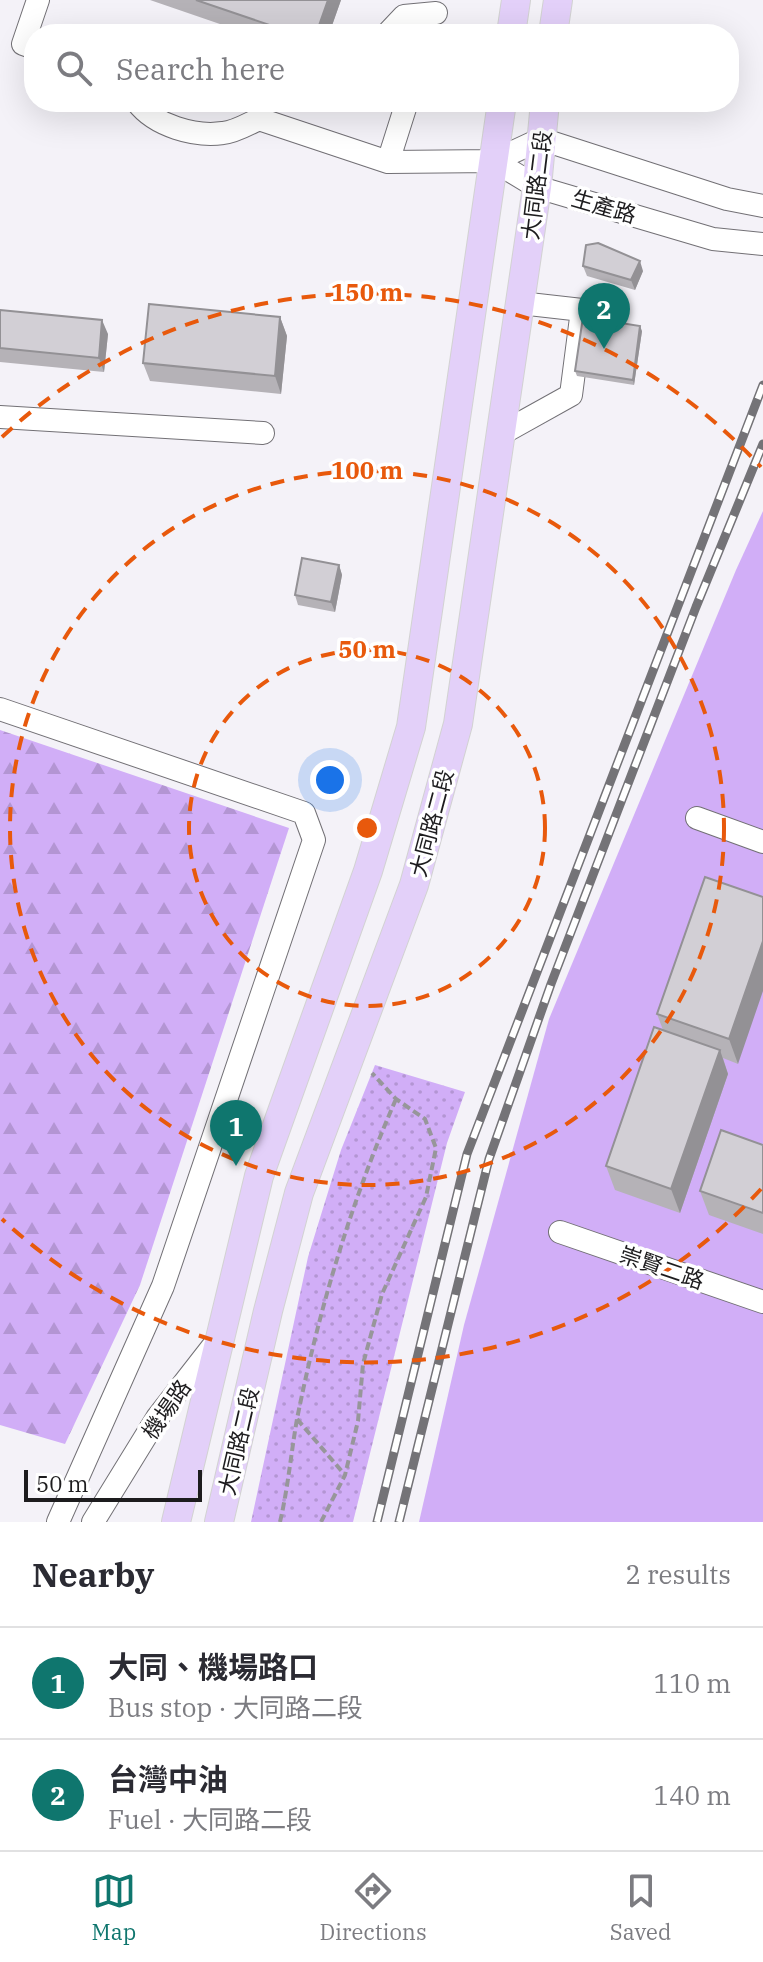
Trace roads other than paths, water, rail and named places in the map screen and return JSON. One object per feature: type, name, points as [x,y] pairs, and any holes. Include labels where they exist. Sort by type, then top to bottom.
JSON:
[{"type":"main road","points":[[512,24],[516,0]]},
{"type":"main road","points":[[554,24],[558,0]]},
{"type":"main road","name":"大同路二段","points":[[176,1522],[217,1340],[259,1176],[368,871],[411,727],[501,112]]},
{"type":"main road","name":"大同路二段","points":[[219,1522],[299,1193],[414,885],[458,724],[537,187],[544,112]]},
{"type":"street","points":[[30,24],[38,0]]},
{"type":"street","points":[[396,24],[404,16],[434,16]]},
{"type":"street","points":[[147,112],[180,130],[225,133],[255,112]]},
{"type":"street","points":[[259,112],[388,162],[494,161],[541,139]]},
{"type":"street","points":[[388,162],[404,112]]},
{"type":"street","name":"生產路","points":[[541,139],[727,199],[763,206]]},
{"type":"street","name":"生產路","points":[[494,161],[537,187],[713,239],[763,244]]},
{"type":"street","points":[[501,434],[571,395],[582,310],[520,303]]},
{"type":"street","points":[[0,417],[263,433]]},
{"type":"street","points":[[0,709],[304,813],[314,840],[163,1286],[58,1522]]},
{"type":"street","points":[[697,818],[763,842]]},
{"type":"street","name":"崇賢二路","points":[[560,1232],[763,1302]]},
{"type":"street","name":"機場路","points":[[93,1522],[157,1418],[217,1340]]},
{"type":"railway","points":[[377,1522],[467,1154],[763,385]]},
{"type":"railway","points":[[399,1522],[489,1159],[551,984],[696,607],[763,444]]},
{"type":"place","name":"台灣中油","points":[[604,349]]},
{"type":"place","name":"大同、機場路口","points":[[236,1166]]}]
